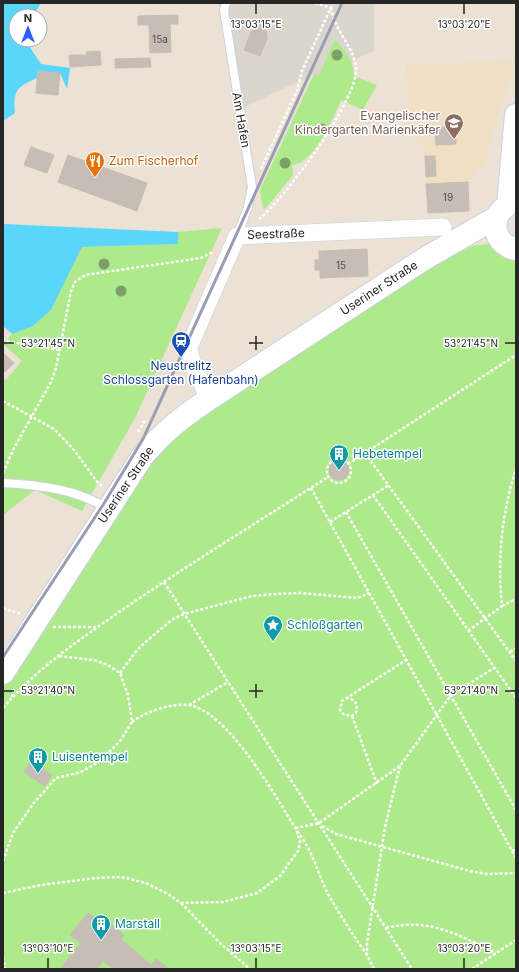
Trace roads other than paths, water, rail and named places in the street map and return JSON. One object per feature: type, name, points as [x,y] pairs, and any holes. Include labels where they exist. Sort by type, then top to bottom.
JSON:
[{"type":"main road","points":[[515,120],[516,150]]},
{"type":"main road","points":[[515,120],[501,241],[510,248],[516,249]]},
{"type":"main road","name":"Useriner Straße","points":[[3,673],[142,457],[159,436],[181,418],[450,233],[504,215]]},
{"type":"street","name":"Seestraße","points":[[209,399],[192,362],[189,348],[237,236],[450,233]]},
{"type":"lane","name":"Am Hafen","points":[[226,3],[224,10],[252,187],[248,207],[237,236]]},
{"type":"lane","points":[[3,483],[36,485],[114,502]]},
{"type":"water","points":[[3,3],[41,3],[38,8],[8,8],[8,48],[30,48],[41,64],[70,68],[67,89],[60,73],[38,71],[37,78],[24,84],[17,91],[15,113],[3,121]]},
{"type":"water","points":[[3,224],[178,232],[178,244],[82,247],[51,310],[33,326],[12,334],[3,326]]},
{"type":"railway","points":[[3,657],[103,505],[143,439],[342,3]]},
{"type":"place","name":"Evangelischer Kindergarten Marienkäfer","points":[[454,140]]},
{"type":"place","name":"Zum Fischerhof","points":[[95,178]]},
{"type":"place","name":"Neustrelitz Schlossgarten (Hafenbahn)","points":[[181,358]]},
{"type":"place","name":"Hebetempel","points":[[339,471]]},
{"type":"place","name":"Schloßgarten","points":[[273,642]]},
{"type":"place","name":"Luisentempel","points":[[38,774]]},
{"type":"place","name":"Marstall","points":[[101,941]]}]
